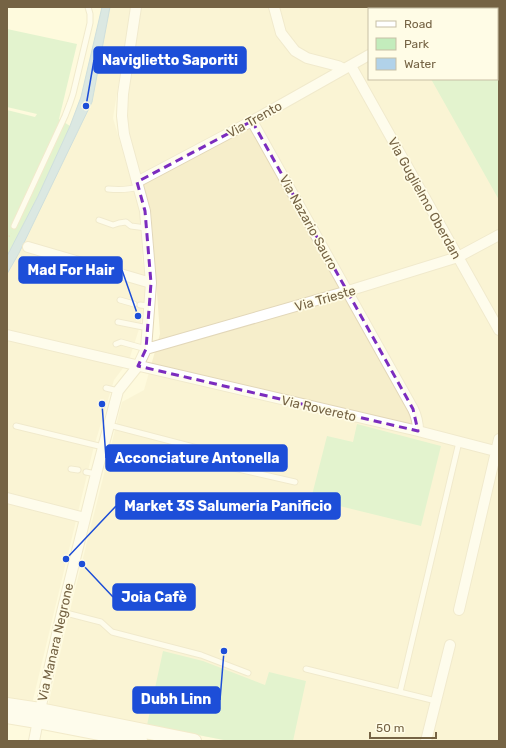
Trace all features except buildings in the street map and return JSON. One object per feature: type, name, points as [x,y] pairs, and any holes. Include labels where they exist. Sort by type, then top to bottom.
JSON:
[{"type":"main road","points":[[7,705],[38,716],[140,741]]},
{"type":"main road","points":[[7,716],[38,716],[194,741]]},
{"type":"street","name":"Via Manara Negrone","points":[[34,741],[38,716],[85,518],[91,473],[103,447],[118,390],[138,366],[146,349],[148,328],[144,306],[151,283],[145,211],[124,134],[122,116],[123,94],[136,7]]},
{"type":"street","points":[[274,7],[281,33],[295,51],[307,58],[348,68]]},
{"type":"street","name":"Via Trento","points":[[138,185],[368,56]]},
{"type":"street","name":"Via Guglielmo Oberdan","points":[[348,68],[498,327]]},
{"type":"street","name":"Via Nazario Sauro","points":[[252,120],[417,416],[418,431]]},
{"type":"street","name":"Via Trieste","points":[[146,349],[348,291],[458,257],[499,235]]},
{"type":"street","points":[[28,247],[151,283]]},
{"type":"street","name":"Via Rovereto","points":[[7,335],[498,451]]},
{"type":"street","points":[[459,610],[498,451],[499,439]]},
{"type":"street","points":[[7,498],[85,518]]},
{"type":"street","points":[[426,741],[450,645]]},
{"type":"lane","points":[[14,226],[65,116],[73,94],[90,22],[88,7]]},
{"type":"lane","points":[[108,189],[131,189],[138,185]]},
{"type":"lane","points":[[99,220],[112,225],[126,222],[131,226],[146,228]]},
{"type":"lane","points":[[120,300],[134,304]]},
{"type":"lane","points":[[118,322],[148,328]]},
{"type":"lane","points":[[116,344],[121,342],[146,349]]},
{"type":"lane","points":[[106,388],[118,390]]},
{"type":"lane","points":[[109,424],[205,450],[212,458],[225,466],[295,482]]},
{"type":"lane","points":[[16,426],[103,447]]},
{"type":"lane","points":[[400,692],[459,442]]},
{"type":"lane","points":[[71,469],[78,470]]},
{"type":"lane","points":[[62,612],[101,622],[112,632],[201,655],[248,673]]},
{"type":"lane","points":[[306,669],[436,701]]},
{"type":"path","points":[[7,240],[14,226]]},
{"type":"highlighted area","points":[[252,121],[413,409],[418,431],[138,366],[146,349],[151,283],[145,211],[137,182]]},
{"type":"shaded area","points":[[110,7],[131,7],[113,118],[141,215],[142,258],[146,282],[141,323],[129,360],[114,380],[93,450],[32,704],[7,700],[7,274],[19,253],[92,102]]},
{"type":"shaded area","points":[[141,7],[499,7],[499,741],[229,741],[48,706],[73,598],[122,402],[144,390],[160,334],[151,211],[132,145],[126,113]]},
{"type":"green space","points":[[7,29],[77,44],[59,119],[70,126],[38,196],[7,256],[7,110],[35,117],[37,114],[7,107]]},
{"type":"green space","points":[[498,42],[499,44],[499,200],[432,80],[498,80]]},
{"type":"green space","points":[[357,424],[441,446],[421,526],[311,499],[327,436],[353,442]]},
{"type":"green space","points":[[163,651],[203,661],[265,685],[269,672],[306,681],[293,741],[229,741],[147,725]]},
{"type":"water","points":[[102,7],[110,7],[92,102],[19,253],[7,274],[7,256],[38,196],[70,126],[81,97]]},
{"type":"place","name":"Naviglietto Saporiti","points":[[86,106]]},
{"type":"place","name":"Mad For Hair","points":[[138,316]]},
{"type":"place","name":"Acconciature Antonella","points":[[102,404]]},
{"type":"place","name":"Market 3S Salumeria Panificio","points":[[66,559]]},
{"type":"place","name":"Joia Cafè","points":[[82,564]]},
{"type":"place","name":"Dubh Linn","points":[[224,651]]}]
